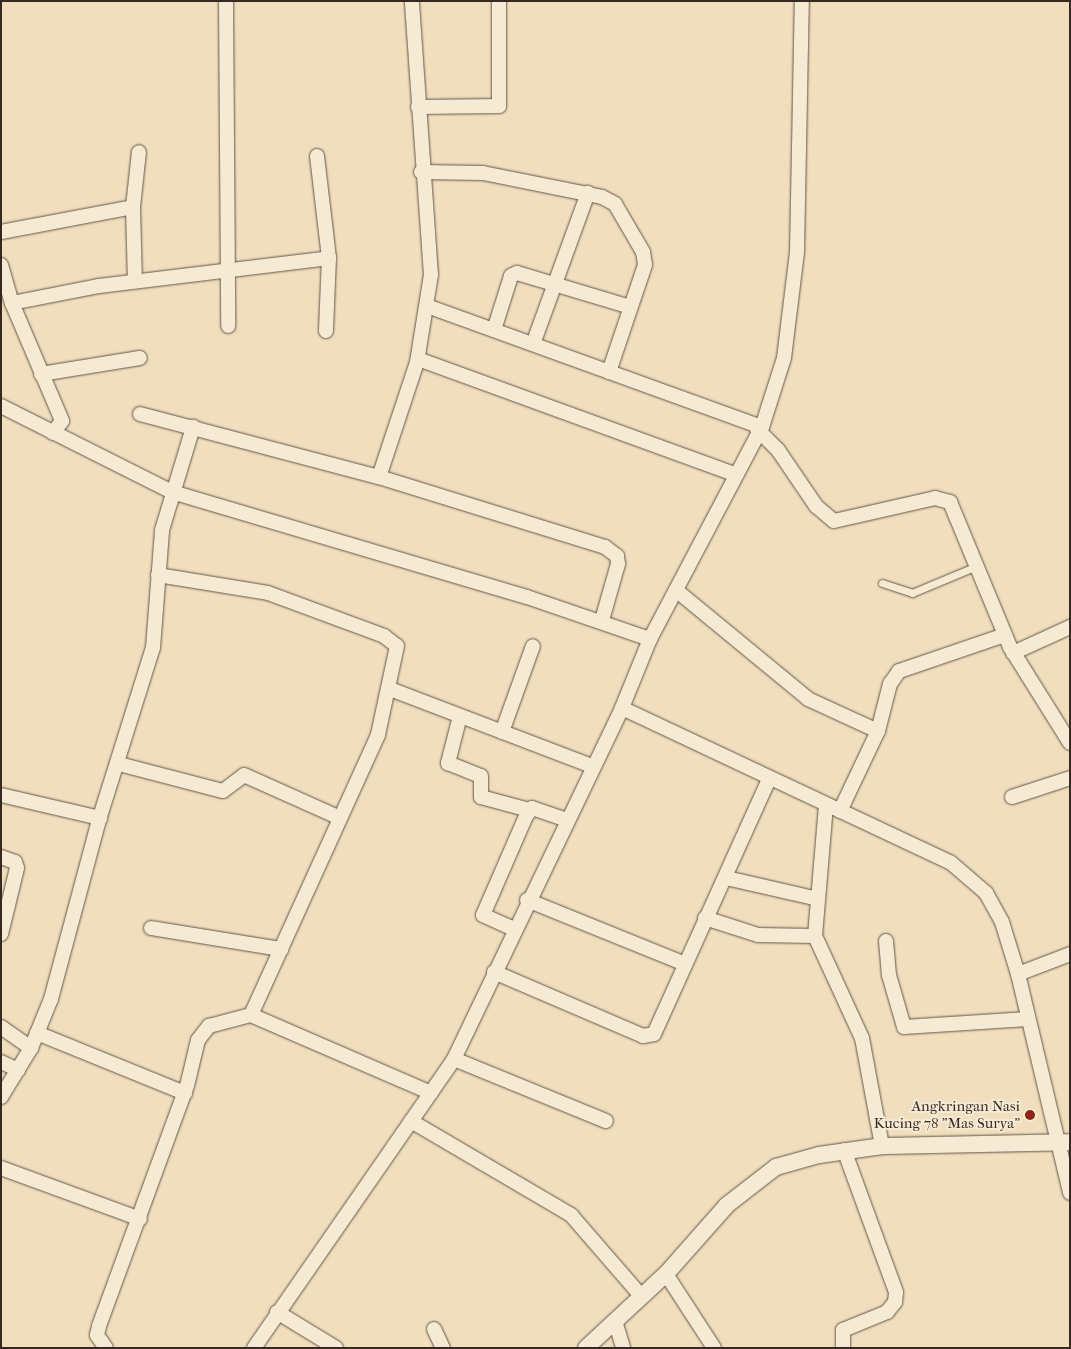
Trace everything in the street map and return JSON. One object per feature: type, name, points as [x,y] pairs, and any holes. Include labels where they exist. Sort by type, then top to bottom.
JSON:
[{"type":"street","points":[[226,1],[226,271],[228,326]]},
{"type":"street","points":[[379,477],[418,359],[431,275],[421,172],[412,1]]},
{"type":"street","points":[[418,107],[499,106],[500,1]]},
{"type":"street","points":[[254,1348],[277,1312],[454,1059],[527,900],[622,708],[650,639],[759,428],[784,358],[798,252],[802,1]]},
{"type":"street","points":[[135,281],[133,207],[140,152]]},
{"type":"street","points":[[317,156],[329,258],[326,331]]},
{"type":"street","points":[[421,172],[483,173],[588,193],[615,204],[643,252],[645,265],[609,372]]},
{"type":"street","points":[[533,344],[588,193]]},
{"type":"street","points":[[1,232],[133,207]]},
{"type":"street","points":[[12,303],[135,281],[329,258]]},
{"type":"street","points":[[1,265],[12,303],[62,421],[53,433]]},
{"type":"street","points":[[494,330],[513,274],[555,282],[630,307]]},
{"type":"street","points":[[427,306],[759,428],[778,450],[816,506],[834,521],[945,499],[977,566],[1014,653],[1064,720],[1070,743]]},
{"type":"street","points":[[41,374],[140,358]]},
{"type":"street","points":[[418,359],[734,474]]},
{"type":"street","points":[[1,406],[172,492],[602,620],[650,639]]},
{"type":"street","points":[[140,414],[379,477],[612,550],[618,564],[602,620]]},
{"type":"street","points":[[1,1097],[31,1048],[51,999],[100,818],[119,764],[153,648],[162,530],[193,428]]},
{"type":"street","points":[[158,575],[268,593],[384,636],[398,653],[378,735],[251,1015]]},
{"type":"street","points":[[676,590],[808,699],[878,731]]},
{"type":"street","points":[[1014,653],[1070,627]]},
{"type":"street","points":[[840,811],[878,731],[890,684],[899,671],[1005,635]]},
{"type":"street","points":[[502,732],[533,646]]},
{"type":"street","points":[[390,689],[592,766]]},
{"type":"street","points":[[622,708],[769,779],[950,862],[968,875],[995,906],[1018,974],[1028,1020],[1064,1143],[1070,1193]]},
{"type":"street","points":[[460,716],[448,763],[481,776],[481,797],[566,820]]},
{"type":"street","points":[[119,764],[223,791],[244,775],[340,818]]},
{"type":"street","points":[[1012,797],[1070,778]]},
{"type":"street","points":[[494,972],[649,1037],[658,1030],[683,962],[726,878],[769,779]]},
{"type":"street","points":[[1,795],[100,818]]},
{"type":"street","points":[[826,805],[814,898],[815,936],[862,1038],[882,1146]]},
{"type":"street","points":[[514,929],[484,912],[529,810]]},
{"type":"street","points":[[1,857],[15,862],[17,868],[1,934]]},
{"type":"street","points":[[726,878],[814,898]]},
{"type":"street","points":[[527,900],[683,962]]},
{"type":"street","points":[[705,918],[758,934],[815,936]]},
{"type":"street","points":[[151,928],[281,949]]},
{"type":"street","points":[[886,941],[889,975],[904,1027],[1028,1020]]},
{"type":"street","points":[[1018,974],[1070,954]]},
{"type":"street","points":[[106,1348],[97,1335],[99,1326],[185,1093],[202,1032],[216,1022],[251,1015],[431,1092]]},
{"type":"street","points":[[1,1027],[31,1048]]},
{"type":"street","points":[[37,1033],[185,1093]]},
{"type":"street","points":[[454,1059],[606,1121]]},
{"type":"street","points":[[1,1062],[18,1070]]},
{"type":"street","points":[[411,1121],[571,1215],[642,1297]]},
{"type":"street","points":[[586,1348],[666,1274],[727,1205],[761,1177],[786,1163],[844,1150],[882,1146],[1064,1143]]},
{"type":"street","points":[[843,1348],[843,1330],[887,1312],[895,1302],[896,1292],[844,1150]]},
{"type":"street","points":[[1,1168],[140,1219]]},
{"type":"street","points":[[666,1274],[714,1348]]},
{"type":"street","points":[[277,1312],[336,1348]]},
{"type":"street","points":[[615,1321],[623,1348]]},
{"type":"street","points":[[434,1329],[443,1348]]},
{"type":"lane","points":[[882,582],[912,593],[977,566]]},
{"type":"place","name":"Angkringan Nasi Kucing 78 \"Mas Surya\"","points":[[1030,1115]]}]
